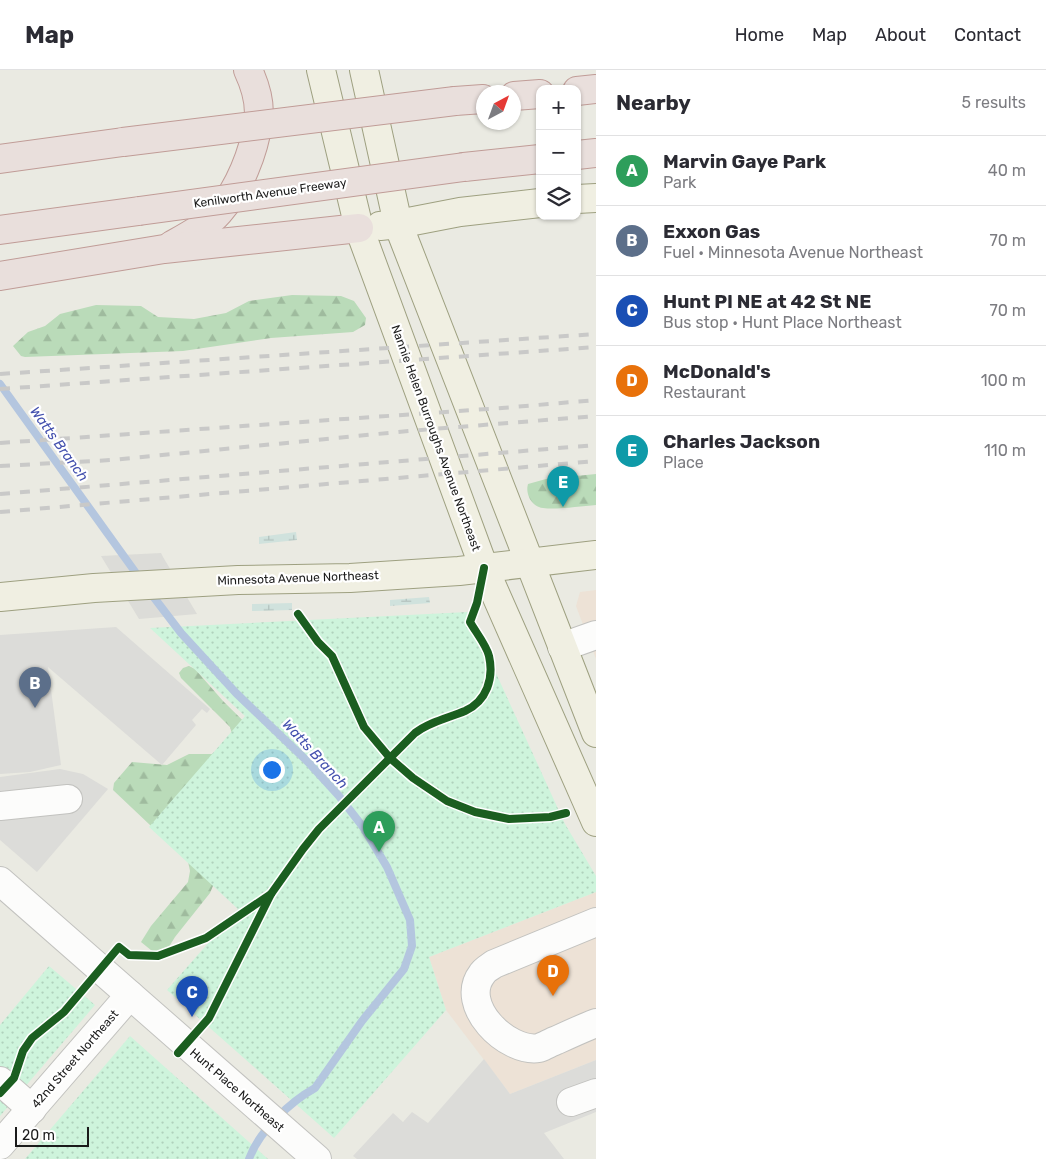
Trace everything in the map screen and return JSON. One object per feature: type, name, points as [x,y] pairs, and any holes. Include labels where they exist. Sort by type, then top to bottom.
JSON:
[{"type":"highway","points":[[164,249],[193,233],[219,213],[245,171],[259,121],[254,82],[248,70]]},
{"type":"highway","points":[[581,91],[596,89]]},
{"type":"highway","points":[[521,95],[536,94]]},
{"type":"highway","points":[[0,159],[123,142],[476,100]]},
{"type":"highway","points":[[581,155],[596,153]]},
{"type":"highway","name":"Kenilworth Avenue Freeway","points":[[0,230],[464,167],[536,159]]},
{"type":"highway","points":[[0,276],[164,249],[359,228]]},
{"type":"main road","name":"Nannie Helen Burroughs Avenue Northeast","points":[[321,70],[359,228],[484,568],[596,822]]},
{"type":"main road","points":[[364,70],[398,224],[596,733]]},
{"type":"main road","points":[[581,200],[596,198]]},
{"type":"main road","points":[[359,228],[398,224],[460,212],[536,203]]},
{"type":"main road","name":"Minnesota Avenue Northeast","points":[[0,597],[94,588],[120,588],[179,583],[350,578],[529,564],[596,556]]},
{"type":"street","points":[[562,646],[596,635]]},
{"type":"street","points":[[0,806],[68,799]]},
{"type":"street","name":"Hunt Place Northeast","points":[[0,881],[314,1157]]},
{"type":"street","points":[[596,922],[494,964],[481,974],[477,986],[476,1000],[482,1015],[495,1031],[522,1047],[539,1048],[596,1023]]},
{"type":"street","name":"42nd Street Northeast","points":[[0,1145],[130,996]]},
{"type":"street","points":[[0,1081],[32,1109]]},
{"type":"shaded area","points":[[596,590],[596,659],[576,606],[580,592]]},
{"type":"shaded area","points":[[116,627],[210,709],[207,713],[202,709],[192,720],[196,725],[162,765],[48,667],[61,765],[30,772],[0,774],[0,635]]},
{"type":"shaded area","points":[[60,769],[83,774],[108,789],[37,872],[0,840],[0,777]]},
{"type":"shaded area","points":[[596,892],[596,1060],[510,1094],[446,1010],[429,957]]},
{"type":"shaded area","points":[[484,1059],[510,1094],[596,1060],[596,1112],[544,1133],[564,1159],[357,1159],[353,1156],[393,1113],[403,1122],[412,1112],[428,1123]]},
{"type":"green space","points":[[292,295],[341,296],[354,301],[366,318],[365,325],[353,332],[271,338],[183,351],[25,357],[21,356],[13,346],[28,332],[45,326],[60,314],[96,305],[141,306],[158,317],[194,319],[226,313],[249,301]]},
{"type":"green space","points":[[596,474],[596,505],[543,508],[533,503],[530,499],[527,488],[528,484],[546,479]]},
{"type":"green space","points":[[296,532],[297,540],[259,544],[259,537]]},
{"type":"green space","points":[[429,597],[430,603],[390,606],[390,600]]},
{"type":"green space","points":[[292,603],[292,610],[252,611],[252,604]]},
{"type":"green space","points":[[468,612],[565,824],[596,876],[596,892],[429,957],[446,1010],[334,1138],[167,990],[238,909],[149,827],[245,716],[150,628]]},
{"type":"green space","points":[[189,666],[195,669],[223,701],[305,782],[221,867],[210,893],[167,950],[157,955],[141,942],[151,926],[188,882],[190,871],[188,861],[113,790],[114,783],[132,762],[167,765],[189,754],[212,754],[233,738],[230,727],[181,678],[179,673],[183,668]]},
{"type":"green space","points":[[49,966],[95,1005],[0,1116],[0,1025]]},
{"type":"green space","points":[[130,1036],[268,1159],[25,1159]]},
{"type":"pier","points":[[161,553],[197,614],[139,619],[101,556]]},
{"type":"waterway","name":"Watts Branch","points":[[0,384],[141,580]]},
{"type":"waterway","name":"Watts Branch","points":[[149,591],[181,633],[236,693],[308,762],[339,796],[363,827],[387,867],[410,920],[412,946],[404,969],[362,1021],[315,1088],[276,1118],[260,1138],[249,1159]]},
{"type":"railway","points":[[0,374],[596,334]]},
{"type":"railway","points":[[0,389],[596,347]]},
{"type":"railway","points":[[0,443],[596,400]]},
{"type":"railway","points":[[0,466],[112,460],[408,431],[596,416]]},
{"type":"railway","points":[[0,494],[596,445]]},
{"type":"railway","points":[[0,512],[596,461]]},
{"type":"cycle path","points":[[178,1053],[209,1018],[271,894],[319,829],[415,733],[432,723],[473,707],[484,695],[489,680],[489,656],[470,622],[477,603],[484,568]]},
{"type":"cycle path","points":[[298,614],[318,642],[332,656],[364,727],[390,758],[413,778],[447,801],[475,812],[509,819],[550,817],[566,813]]},
{"type":"cycle path","points":[[0,1093],[14,1078],[23,1051],[32,1038],[64,1012],[119,947],[129,955],[158,956],[206,938],[271,894]]},
{"type":"place","name":"Charles Jackson","points":[[563,507]]},
{"type":"place","name":"Exxon Gas","points":[[35,708]]},
{"type":"place","name":"Marvin Gaye Park","points":[[379,852]]},
{"type":"place","name":"McDonald's","points":[[553,996]]},
{"type":"place","name":"Hunt Pl NE at 42 St NE","points":[[192,1017]]}]
